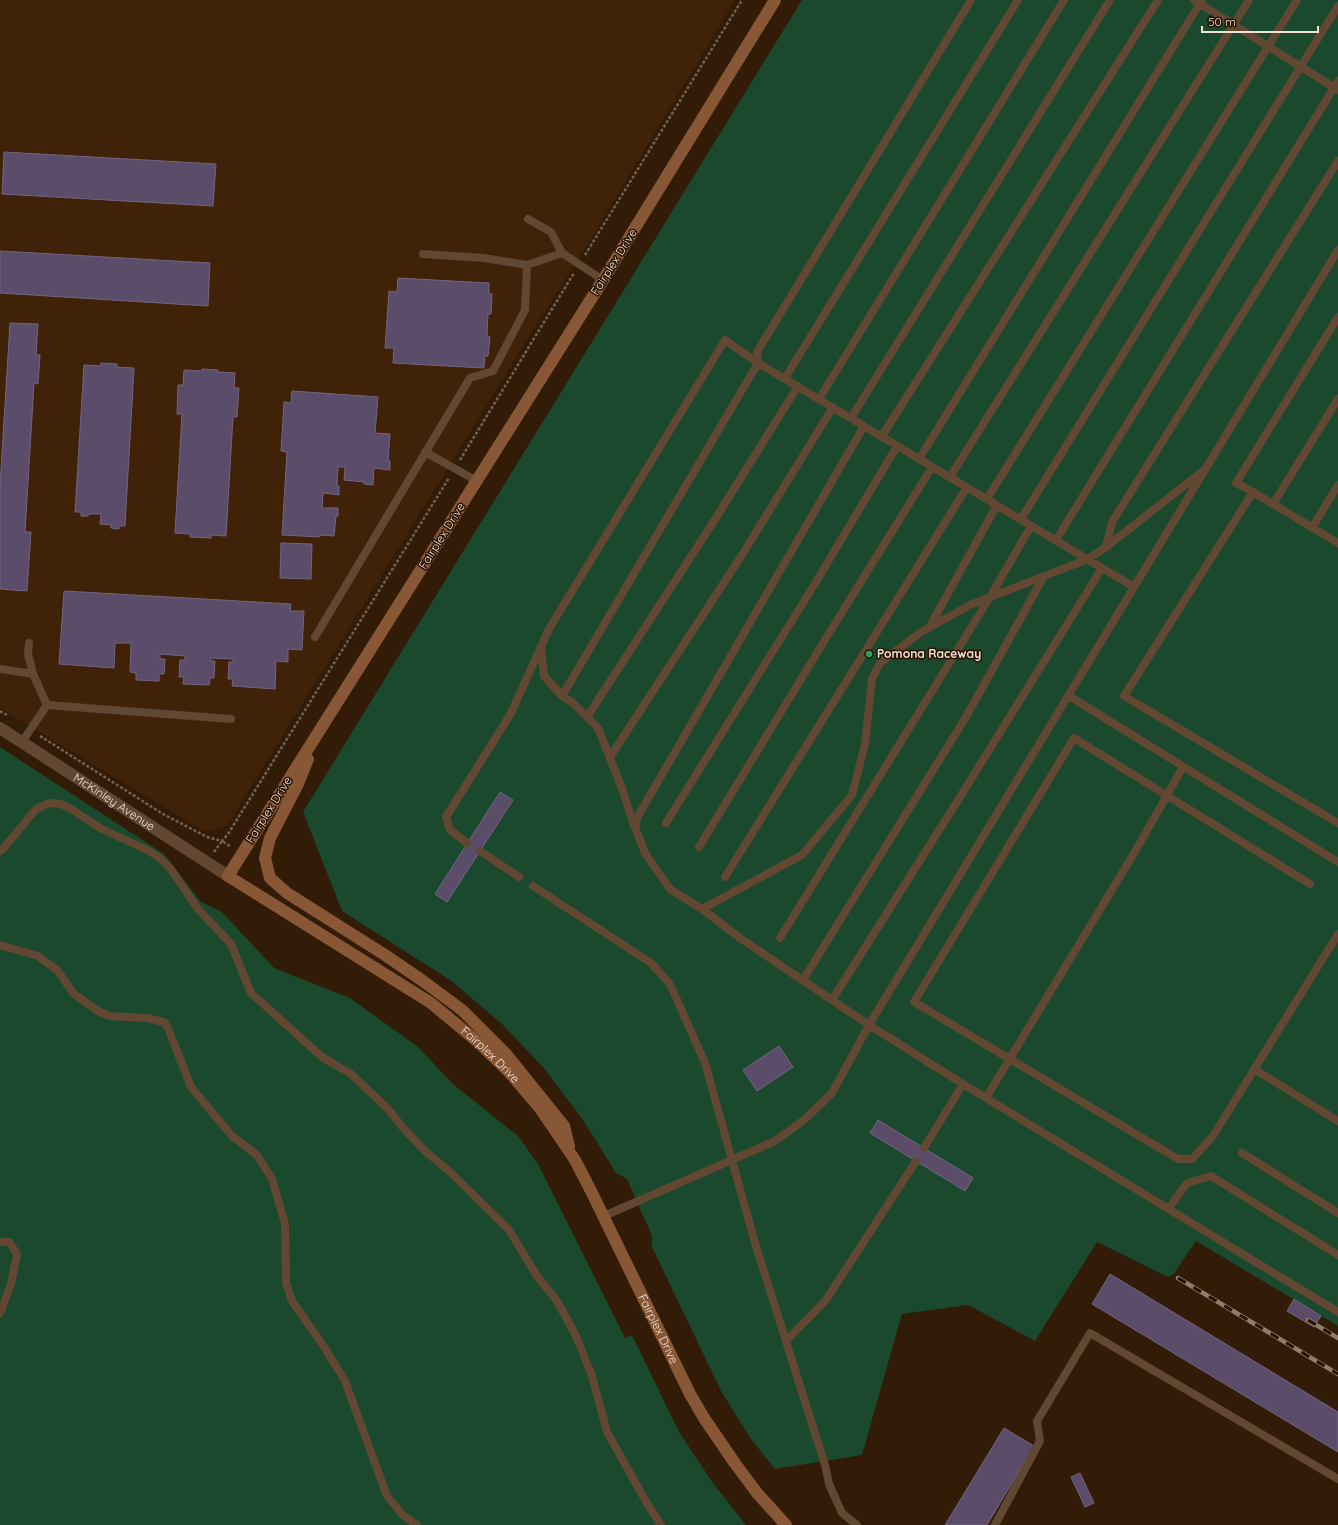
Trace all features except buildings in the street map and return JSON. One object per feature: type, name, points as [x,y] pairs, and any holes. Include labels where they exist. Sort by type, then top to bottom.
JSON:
[{"type":"street","name":"Fairplex Drive","points":[[775,0],[603,280],[228,876],[430,1003],[455,1022],[510,1073],[539,1107],[570,1154],[604,1216],[690,1394],[704,1418],[757,1493],[786,1525]]},
{"type":"street","name":"McKinley Avenue","points":[[0,728],[228,876]]},
{"type":"street","points":[[319,732],[298,784],[270,838],[265,858],[270,878],[287,893],[386,955],[462,1010],[506,1054],[564,1126],[570,1154]]},
{"type":"lane","points":[[562,696],[758,362],[757,352],[971,0]]},
{"type":"lane","points":[[785,378],[1018,0]]},
{"type":"lane","points":[[819,399],[1064,0]]},
{"type":"lane","points":[[851,418],[1110,0]]},
{"type":"lane","points":[[882,436],[1158,0]]},
{"type":"lane","points":[[950,477],[1249,0]]},
{"type":"lane","points":[[988,499],[1297,0]]},
{"type":"lane","points":[[919,459],[1198,1],[1300,66],[1337,86],[1056,540]]},
{"type":"lane","points":[[1021,519],[1338,6]]},
{"type":"lane","points":[[1106,547],[1112,522],[1338,161]]},
{"type":"lane","points":[[528,218],[551,232],[562,253],[603,280]]},
{"type":"lane","points":[[604,1216],[775,1141],[804,1120],[832,1092],[869,1025],[1338,250]]},
{"type":"lane","points":[[423,254],[484,258],[527,265],[562,253]]},
{"type":"lane","points":[[315,636],[470,378],[493,371],[525,310],[527,265]]},
{"type":"lane","points":[[1338,317],[1236,484],[1253,492],[1338,543]]},
{"type":"lane","points":[[467,843],[450,830],[446,817],[510,715],[549,628],[724,340],[819,399],[988,499],[1134,588]]},
{"type":"lane","points":[[587,717],[714,521],[798,386]]},
{"type":"lane","points":[[1273,504],[1338,399]]},
{"type":"lane","points":[[610,757],[742,555],[833,407]]},
{"type":"lane","points":[[635,827],[638,816],[864,426]]},
{"type":"lane","points":[[666,823],[816,582],[897,446]]},
{"type":"lane","points":[[425,452],[477,481]]},
{"type":"lane","points":[[699,846],[932,466]]},
{"type":"lane","points":[[702,909],[802,855],[852,795],[865,744],[872,679],[880,664],[921,632],[970,605],[1088,560],[1206,468]]},
{"type":"lane","points":[[1312,528],[1338,485]]},
{"type":"lane","points":[[725,877],[967,487]]},
{"type":"lane","points":[[1253,492],[1124,696],[1338,824]]},
{"type":"lane","points":[[930,627],[997,505]]},
{"type":"lane","points":[[780,938],[990,597],[1032,526]]},
{"type":"lane","points":[[832,1000],[1102,568]]},
{"type":"lane","points":[[803,980],[966,717],[1044,576]]},
{"type":"lane","points":[[29,643],[28,654],[33,674],[47,705]]},
{"type":"lane","points":[[541,647],[544,676],[562,696],[572,702],[598,728],[623,791],[645,853],[670,889],[702,909],[740,938],[869,1025],[963,1084],[1338,1312]]},
{"type":"lane","points":[[0,669],[33,674]]},
{"type":"lane","points":[[1069,696],[1338,862]]},
{"type":"lane","points":[[22,742],[47,705]]},
{"type":"lane","points":[[47,705],[231,719]]},
{"type":"lane","points":[[1310,884],[1074,738],[914,1002],[1178,1159],[1192,1159],[1213,1136],[1338,934]]},
{"type":"lane","points":[[986,1098],[1136,850],[1183,767]]},
{"type":"lane","points":[[0,851],[36,809],[49,803],[61,804],[71,808],[100,828],[149,851],[161,859],[170,868],[198,909],[231,944],[251,993],[322,1057],[351,1074],[388,1109],[404,1130],[426,1152],[454,1175],[509,1230],[536,1276],[557,1301],[576,1336],[592,1376],[607,1432],[660,1525]]},
{"type":"lane","points":[[480,851],[519,877]]},
{"type":"lane","points":[[533,886],[651,963],[670,984],[705,1063],[755,1243],[825,1465],[829,1484],[842,1513],[857,1525]]},
{"type":"lane","points":[[0,945],[38,956],[57,970],[74,994],[98,1011],[110,1016],[148,1018],[164,1022],[168,1028],[191,1087],[232,1136],[257,1155],[272,1179],[285,1224],[286,1283],[292,1301],[323,1345],[345,1381],[387,1496],[403,1515],[417,1525]]},
{"type":"lane","points":[[1254,1069],[1338,1120]]},
{"type":"lane","points":[[924,1148],[963,1084]]},
{"type":"lane","points":[[1242,1153],[1338,1213]]},
{"type":"lane","points":[[786,1341],[826,1300],[916,1161]]},
{"type":"lane","points":[[1168,1209],[1187,1183],[1211,1176],[1338,1255]]},
{"type":"lane","points":[[0,1242],[9,1242],[17,1254],[11,1284],[0,1313]]},
{"type":"lane","points":[[995,1525],[1040,1441],[1038,1421],[1090,1333],[1338,1479]]},
{"type":"path","points":[[0,711],[163,814],[207,837],[222,841],[228,834],[454,469],[742,0]]},
{"type":"shaded area","points":[[0,0],[735,0],[588,244],[541,317],[227,826],[205,832],[0,708]]},
{"type":"green space","name":"Pomona Raceway","points":[[802,0],[1338,0],[1338,1326],[1196,1241],[1173,1275],[1168,1277],[1097,1242],[1035,1341],[968,1305],[902,1314],[862,1455],[775,1469],[751,1439],[721,1391],[652,1247],[652,1236],[627,1179],[616,1173],[583,1120],[543,1067],[502,1024],[450,980],[342,911],[303,812]]},
{"type":"green space","points":[[0,747],[164,854],[201,902],[222,912],[274,968],[350,998],[417,1046],[454,1085],[519,1137],[538,1164],[625,1338],[632,1335],[679,1432],[713,1483],[746,1525],[0,1525]]},
{"type":"railway","points":[[1178,1278],[1338,1374]]},
{"type":"railway","points":[[1308,1320],[1338,1338]]},
{"type":"place","name":"Pomona Raceway","points":[[869,654]]}]
